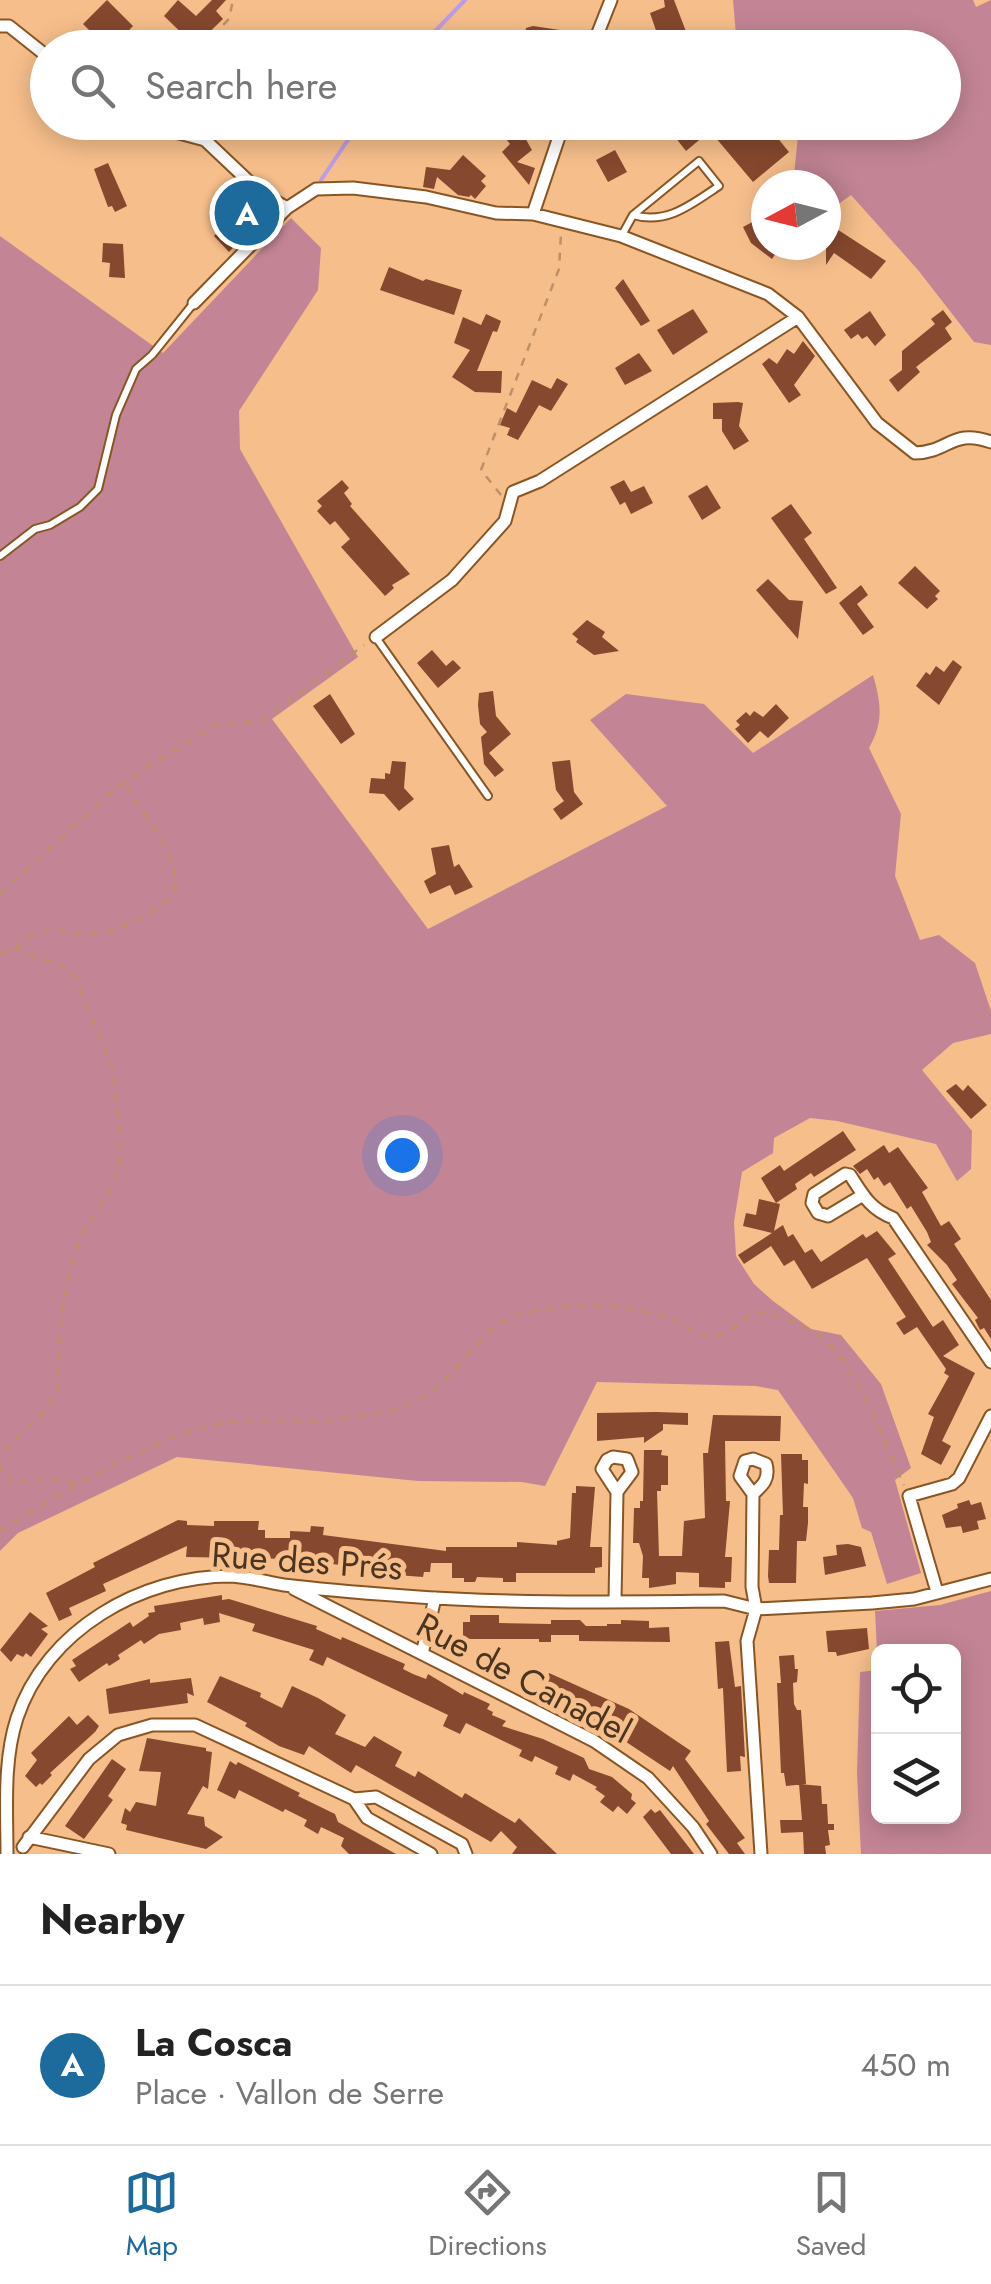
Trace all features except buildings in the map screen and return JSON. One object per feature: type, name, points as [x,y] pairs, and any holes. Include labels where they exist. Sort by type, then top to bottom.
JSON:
[{"type":"street","points":[[599,30],[611,0]]},
{"type":"street","points":[[0,26],[9,26],[30,43]]},
{"type":"street","points":[[205,140],[261,193],[287,208]]},
{"type":"street","points":[[533,214],[558,140]]},
{"type":"street","points":[[194,303],[287,208],[316,189],[426,197],[496,213],[533,214],[622,236],[768,294],[798,317],[877,423],[915,453],[933,452],[965,436],[991,442]]},
{"type":"street","points":[[376,638],[452,580],[505,521],[513,492],[540,481],[798,317]]},
{"type":"street","points":[[863,1194],[872,1210],[893,1218],[991,1362]]},
{"type":"street","points":[[937,1592],[910,1496],[952,1484],[959,1478],[991,1416]]},
{"type":"street","points":[[615,1601],[617,1492]]},
{"type":"street","points":[[753,1494],[752,1588],[756,1609],[747,1641],[761,1854]]},
{"type":"street","name":"Rue des Prés","points":[[21,1848],[7,1821],[7,1774],[17,1719],[37,1674],[57,1649],[94,1619],[140,1593],[178,1582],[236,1576],[436,1598],[724,1601],[756,1609],[914,1599],[991,1579]]},
{"type":"street","name":"Rue de Canadel","points":[[284,1584],[594,1741],[648,1778],[692,1826],[711,1854]]},
{"type":"street","points":[[422,1654],[436,1598]]},
{"type":"street","points":[[21,1848],[89,1759],[118,1736],[152,1725],[195,1725],[354,1800],[367,1818],[430,1854]]},
{"type":"street","points":[[354,1800],[376,1797],[462,1844],[466,1854]]},
{"type":"street","points":[[21,1848],[108,1854]]},
{"type":"lane","points":[[622,236],[633,215],[700,161],[719,186],[685,209],[651,220],[633,215]]},
{"type":"lane","points":[[0,556],[35,528],[50,525],[80,507],[98,489],[116,415],[136,369],[194,303]]},
{"type":"lane","points":[[376,638],[488,796]]},
{"type":"path","points":[[218,30],[229,19],[233,0]]},
{"type":"path","points":[[508,502],[481,470],[558,269],[561,235],[548,217]]},
{"type":"path","points":[[0,894],[124,781],[216,725],[264,720],[376,638]]},
{"type":"path","points":[[0,955],[30,934],[52,928],[100,933],[146,916],[174,891],[176,874],[166,847],[124,781]]},
{"type":"path","points":[[0,1454],[58,1393],[60,1326],[69,1271],[83,1232],[112,1187],[119,1169],[121,1142],[112,1066],[74,975],[60,964],[14,948]]},
{"type":"path","points":[[0,1531],[124,1461],[217,1424],[322,1421],[383,1413],[417,1402],[446,1380],[470,1350],[515,1315],[587,1303],[640,1310],[676,1320],[698,1335],[721,1335],[756,1311],[786,1317],[827,1342],[857,1383],[910,1496]]},
{"type":"path","points":[[0,1464],[0,1471],[14,1483],[38,1478],[85,1483]]},
{"type":"shaded area","points":[[733,0],[973,0],[976,7],[991,0],[991,345],[974,342],[918,270],[851,195],[841,202],[841,170],[795,170],[798,140],[961,140],[961,30],[736,30]]},
{"type":"shaded area","points":[[291,218],[321,248],[318,290],[239,411],[240,449],[358,657],[272,719],[428,929],[667,806],[590,720],[626,694],[704,704],[753,753],[873,675],[880,712],[869,748],[901,814],[895,876],[920,940],[939,935],[975,963],[991,1011],[991,1034],[953,1043],[922,1070],[972,1131],[971,1169],[957,1181],[936,1144],[810,1118],[774,1138],[773,1153],[742,1172],[734,1222],[736,1256],[754,1284],[811,1329],[841,1335],[881,1384],[911,1468],[895,1480],[921,1573],[887,1584],[871,1532],[862,1528],[853,1498],[778,1390],[597,1382],[545,1486],[522,1482],[418,1481],[177,1457],[18,1533],[0,1551],[0,236],[163,353]]},
{"type":"shaded area","points":[[991,1591],[991,1854],[861,1854],[857,1773],[860,1672],[871,1671],[871,1824],[961,1824],[961,1644],[877,1644],[875,1611],[940,1605]]},
{"type":"waterway","points":[[436,30],[465,0]]},
{"type":"waterway","points":[[321,180],[348,140]]},
{"type":"place","name":"La Cosca","points":[[247,213]]}]
